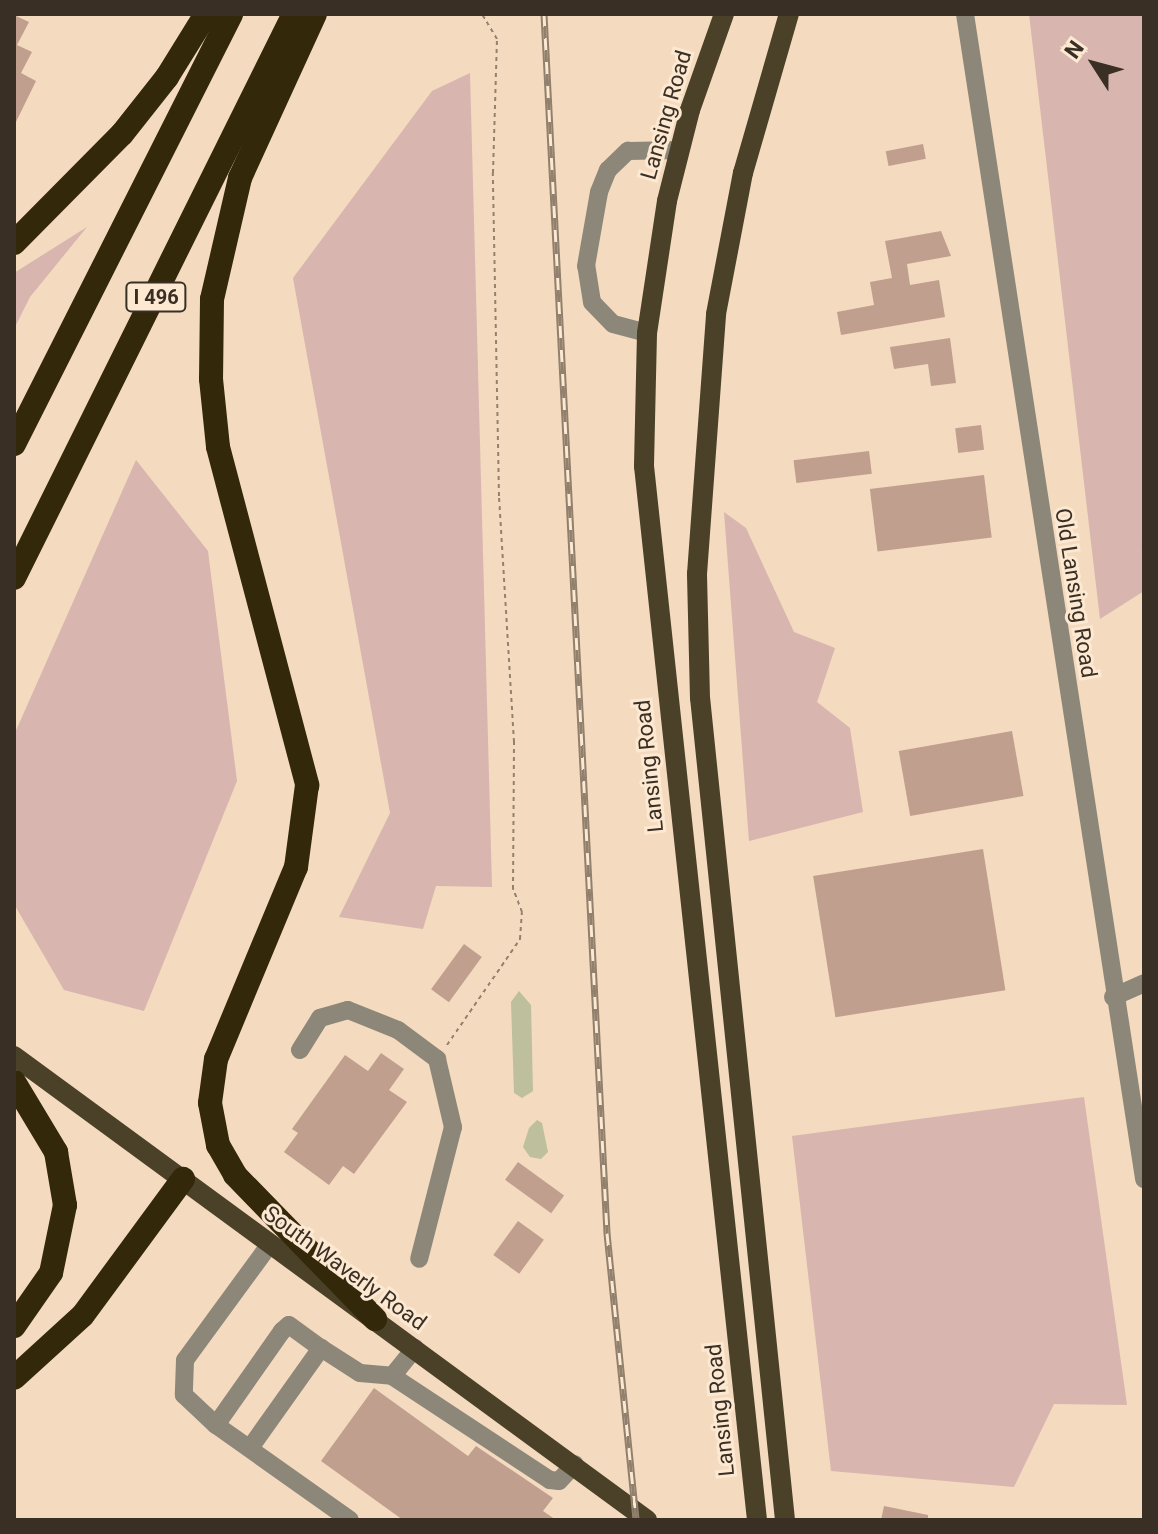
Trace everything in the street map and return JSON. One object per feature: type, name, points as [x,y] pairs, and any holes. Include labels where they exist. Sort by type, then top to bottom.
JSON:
[{"type":"highway","points":[[14,243],[122,134],[167,77],[206,14]]},
{"type":"highway","name":"I 496","points":[[14,444],[231,14]]},
{"type":"highway","name":"I 496","points":[[14,578],[294,14]]},
{"type":"highway","points":[[315,14],[240,178],[212,299],[211,379],[218,447],[307,785],[296,867],[216,1059],[210,1103],[218,1145],[235,1175],[375,1319]]},
{"type":"highway","points":[[14,1082],[56,1152],[65,1205],[51,1273],[14,1326]]},
{"type":"highway","points":[[14,1378],[83,1315],[183,1179]]},
{"type":"main road","name":"Lansing Road","points":[[724,14],[679,150],[647,333],[644,466],[650,559],[757,1520]]},
{"type":"main road","points":[[785,1520],[700,698],[697,574],[716,314],[743,173],[789,14]]},
{"type":"main road","name":"South Waverly Road","points":[[14,1056],[575,1464],[647,1520]]},
{"type":"street","name":"Old Lansing Road","points":[[965,14],[1113,997],[1144,1179]]},
{"type":"street","points":[[647,333],[613,324],[592,302],[586,266],[599,192],[608,170],[628,151],[679,150]]},
{"type":"street","points":[[1113,997],[1144,983]]},
{"type":"street","points":[[300,1050],[320,1018],[348,1010],[398,1030],[437,1059],[453,1127],[419,1259]]},
{"type":"street","points":[[270,1244],[185,1360],[184,1395],[216,1425],[350,1520]]},
{"type":"street","points":[[216,1425],[289,1325],[360,1373],[392,1376],[550,1480],[559,1481],[575,1464]]},
{"type":"street","points":[[250,1448],[321,1348]]},
{"type":"street","points":[[392,1376],[415,1348]]},
{"type":"path","points":[[437,1059],[520,939],[522,912],[513,889],[514,742],[499,496],[493,173],[497,39],[482,14]]},
{"type":"shaded area","points":[[1029,14],[1144,14],[1144,591],[1100,619]]},
{"type":"shaded area","points":[[470,73],[492,887],[436,886],[423,929],[339,917],[390,813],[293,278],[432,91]]},
{"type":"shaded area","points":[[87,227],[30,297],[14,329],[14,273]]},
{"type":"shaded area","points":[[136,460],[208,551],[237,781],[144,1011],[64,990],[14,904],[14,735]]},
{"type":"shaded area","points":[[724,512],[746,528],[794,632],[835,648],[817,702],[850,728],[863,812],[749,841]]},
{"type":"shaded area","points":[[519,991],[531,1005],[533,1091],[522,1098],[514,1093],[511,1002]]},
{"type":"shaded area","points":[[1084,1097],[1127,1405],[1054,1404],[1014,1487],[831,1471],[792,1136]]},
{"type":"shaded area","points":[[537,1120],[542,1123],[548,1152],[541,1159],[530,1157],[523,1147],[529,1128]]},
{"type":"building","points":[[14,15],[29,22],[17,45],[32,52],[21,73],[36,81],[14,126]]},
{"type":"building","points":[[923,144],[926,159],[889,166],[886,151]]},
{"type":"building","points":[[941,231],[951,256],[907,264],[910,285],[939,280],[945,317],[841,335],[837,312],[874,305],[870,282],[892,278],[885,241]]},
{"type":"building","points":[[950,338],[956,383],[931,386],[928,364],[894,369],[890,347]]},
{"type":"building","points":[[981,425],[984,450],[958,453],[955,428]]},
{"type":"building","points":[[869,451],[872,474],[796,483],[794,460]]},
{"type":"building","points":[[984,475],[992,538],[878,552],[870,489]]},
{"type":"building","points":[[1012,731],[1023,796],[910,816],[899,751]]},
{"type":"building","points":[[983,849],[1005,990],[835,1017],[813,876]]},
{"type":"building","points":[[464,944],[482,957],[449,1002],[431,989]]},
{"type":"building","points":[[381,1053],[404,1069],[389,1090],[407,1102],[354,1174],[343,1166],[329,1185],[284,1152],[298,1133],[292,1129],[345,1055],[368,1071]]},
{"type":"building","points":[[518,1162],[564,1196],[551,1213],[505,1180]]},
{"type":"building","points":[[518,1221],[544,1240],[519,1274],[493,1255]]},
{"type":"building","points":[[374,1388],[468,1456],[476,1446],[553,1498],[543,1511],[556,1520],[403,1520],[321,1461]]},
{"type":"building","points":[[884,1506],[928,1515],[928,1520],[881,1520]]},
{"type":"railway","points":[[544,14],[607,1233],[636,1520]]}]
